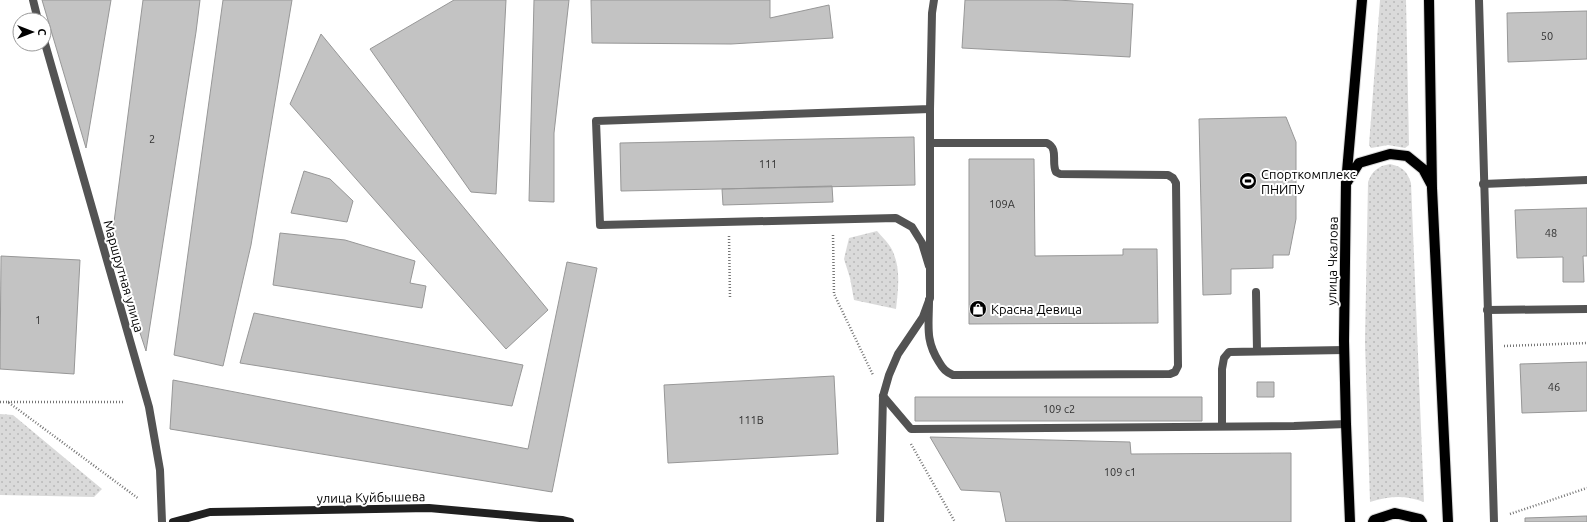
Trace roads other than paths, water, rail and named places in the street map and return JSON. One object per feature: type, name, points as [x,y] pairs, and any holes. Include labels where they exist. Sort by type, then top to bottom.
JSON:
[{"type":"main road","name":"улица Чкалова","points":[[1350,522],[1345,350],[1346,183],[1362,0]]},
{"type":"main road","points":[[1429,0],[1432,188],[1448,522]]},
{"type":"main road","points":[[1346,183],[1359,163],[1390,154],[1408,156],[1423,169],[1432,188]]},
{"type":"main road","name":"улица Куйбышева","points":[[173,522],[210,512],[429,508],[565,521]]},
{"type":"main road","points":[[1373,522],[1374,520],[1395,512],[1420,519],[1422,522]]},
{"type":"street","points":[[33,0],[36,12]]},
{"type":"street","points":[[930,143],[1047,142],[1054,150],[1054,168],[1056,172],[1060,174],[1168,175],[1174,178],[1176,183],[1178,366],[1175,372],[1170,374],[953,375],[947,373],[943,369],[929,340],[930,298],[930,143],[930,109],[931,35],[934,0]]},
{"type":"street","points":[[1479,0],[1483,184],[1494,522]]},
{"type":"street","name":"Маршрутная улица","points":[[47,52],[149,407],[160,470],[162,522]]},
{"type":"street","points":[[930,109],[596,121],[600,225],[896,218],[912,227],[922,243],[930,267]]},
{"type":"street","points":[[1483,184],[1587,180]]},
{"type":"street","points":[[1256,292],[1257,351]]},
{"type":"street","points":[[880,522],[883,396],[889,375],[898,354],[923,317],[930,298]]},
{"type":"street","points":[[1487,310],[1587,309]]},
{"type":"street","points":[[1222,426],[1222,369],[1224,358],[1229,352],[1345,350]]},
{"type":"street","points":[[883,396],[911,429],[1346,424]]},
{"type":"place","name":"Спорткомплекс ПНИПУ","points":[[1248,181]]},
{"type":"place","name":"Красна Девица","points":[[978,309]]}]
